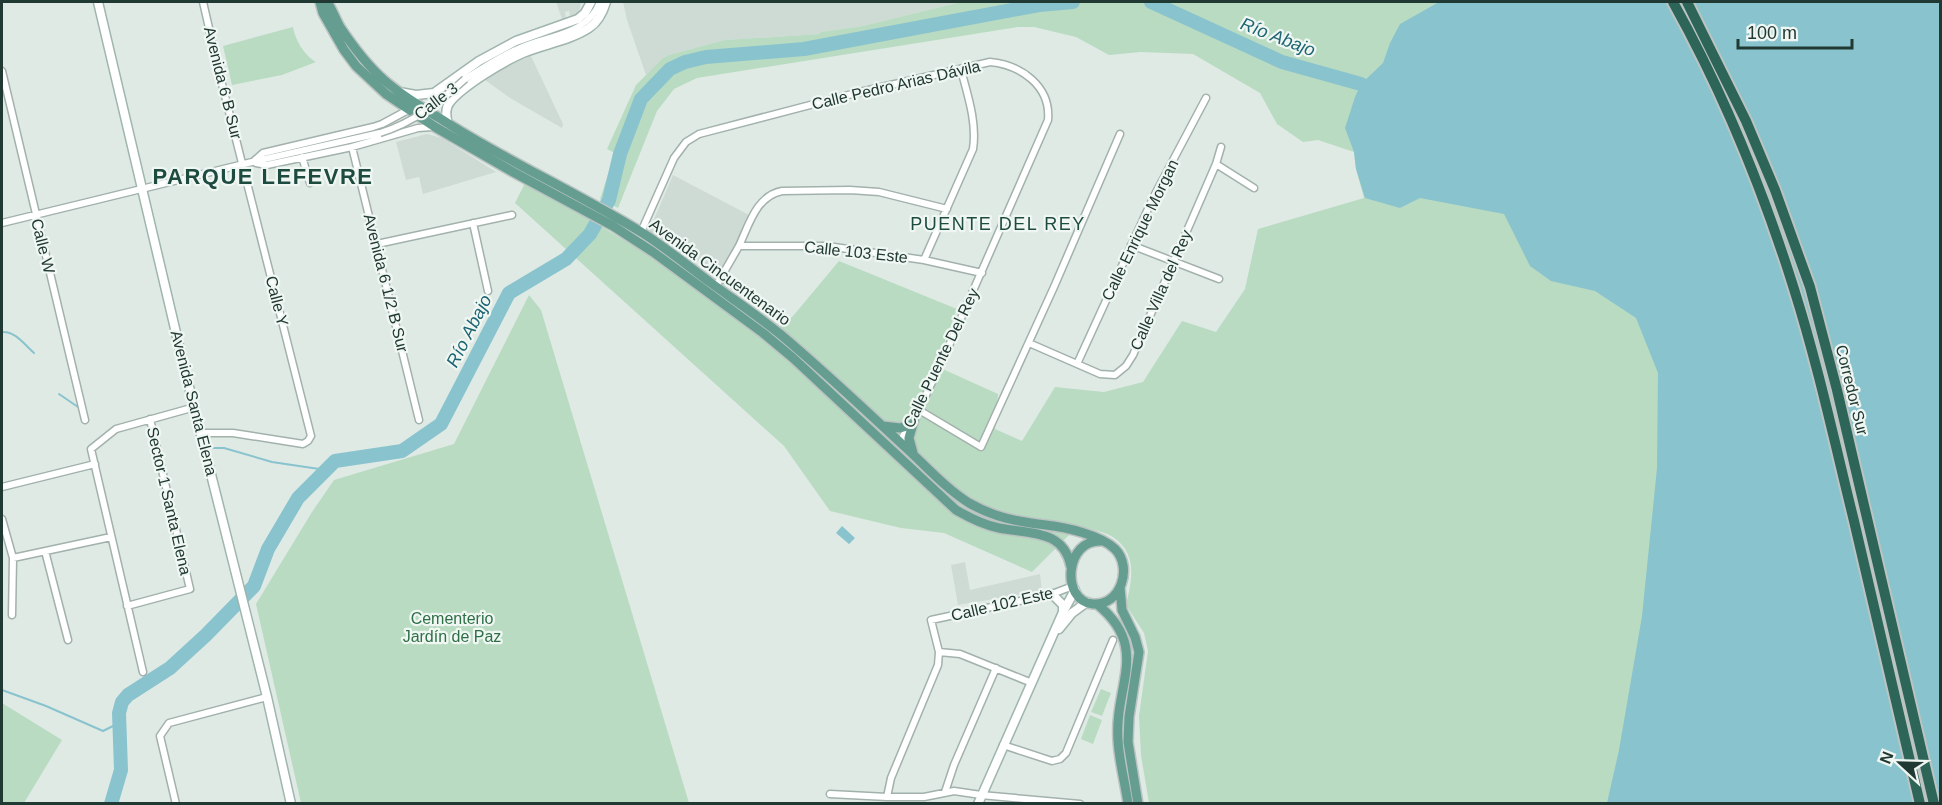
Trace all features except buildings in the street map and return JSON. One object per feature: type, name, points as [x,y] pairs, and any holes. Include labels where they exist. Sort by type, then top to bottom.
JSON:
[{"type":"highway","name":"Corredor Sur","points":[[1672,2],[1703,60],[1732,124],[1771,223],[1794,290],[1823,393],[1920,804]]},
{"type":"highway","name":"Corredor Sur","points":[[1687,2],[1746,121],[1775,190],[1810,287],[1837,390],[1934,804]]},
{"type":"main road","name":"Avenida Cincuentenario","points":[[314,2],[327,5]]},
{"type":"main road","name":"Avenida Cincuentenario","points":[[320,2],[327,5],[367,63],[399,92],[448,124],[595,211],[641,232],[716,286],[780,334],[961,498],[987,512],[1012,520],[1062,526],[1102,542]]},
{"type":"main road","name":"Avenida Cincuentenario","points":[[327,5],[344,50],[356,66],[408,110],[513,172],[595,211]]},
{"type":"main road","name":"Avenida Cincuentenario","points":[[615,222],[793,358],[946,503],[969,518],[998,528],[1051,538],[1065,549],[1072,569]]},
{"type":"main road","points":[[882,426],[900,428],[915,417]]},
{"type":"main road","points":[[914,455],[909,438],[915,417]]},
{"type":"main road","points":[[900,441],[905,457],[969,518]]},
{"type":"main road","points":[[1097,604],[1112,597],[1120,587],[1124,576],[1120,555],[1113,547],[1102,542],[1092,542],[1083,546],[1075,558],[1072,569],[1074,588],[1080,598],[1097,604],[1115,621],[1125,640],[1128,652],[1118,716],[1118,741],[1128,804]]},
{"type":"main road","points":[[1120,587],[1122,610],[1135,636],[1139,652],[1129,717],[1128,742],[1138,804]]},
{"type":"street","name":"Avenida Santa Elena","points":[[98,2],[291,804]]},
{"type":"street","name":"Avenida 6 B Sur","points":[[203,2],[243,165]]},
{"type":"street","points":[[399,92],[434,93],[479,61],[516,41],[578,19],[585,13],[591,2]]},
{"type":"street","name":"Calle 3","points":[[2,223],[380,133],[401,126],[428,110],[465,79],[502,56],[581,26],[593,16],[600,2]]},
{"type":"street","points":[[434,93],[438,104],[449,102],[492,69],[525,52],[540,50],[588,29],[597,20],[606,2]]},
{"type":"street","name":"Calle Pedro Arias Dávila","points":[[641,232],[674,158],[686,142],[699,134],[856,93],[990,62],[1005,63],[1027,75],[1037,86],[1048,106],[1048,120],[982,273]]},
{"type":"street","points":[[924,260],[970,159],[975,136],[961,70]]},
{"type":"street","name":"Calle W","points":[[2,71],[85,420]]},
{"type":"street","name":"Calle Enrique Morgan","points":[[1077,364],[1153,198],[1206,98]]},
{"type":"street","points":[[448,124],[446,112],[449,102]]},
{"type":"street","name":"Calle 3","points":[[252,162],[263,153],[382,124],[408,110]]},
{"type":"street","name":"Calle 3","points":[[252,162],[267,165],[352,147],[418,128],[435,127]]},
{"type":"street","points":[[915,417],[981,447],[1120,135]]},
{"type":"street","name":"Avenida 6 1/2 B Sur","points":[[352,147],[419,420]]},
{"type":"street","name":"Calle Villa del Rey","points":[[1029,343],[1100,374],[1115,375],[1126,366],[1133,355],[1216,164],[1221,147]]},
{"type":"street","points":[[302,157],[310,183]]},
{"type":"street","points":[[1216,164],[1254,188]]},
{"type":"street","name":"Calle Y","points":[[201,433],[233,433],[303,444],[311,436],[243,165]]},
{"type":"street","points":[[716,286],[761,202],[773,193],[782,191],[879,192],[947,209]]},
{"type":"street","points":[[377,244],[512,215]]},
{"type":"street","points":[[473,223],[488,291]]},
{"type":"street","points":[[1131,245],[1219,279]]},
{"type":"street","name":"Calle 103 Este","points":[[739,246],[827,246],[924,260],[982,273]]},
{"type":"street","name":"Calle Puente Del Rey","points":[[900,441],[915,417],[982,273]]},
{"type":"street","points":[[721,277],[786,320]]},
{"type":"street","points":[[142,672],[91,450],[116,429],[195,407]]},
{"type":"street","name":"Sector 1 Santa Elena","points":[[128,606],[190,589],[150,419]]},
{"type":"street","points":[[2,487],[95,464]]},
{"type":"street","points":[[2,519],[13,558],[12,615]]},
{"type":"street","points":[[13,558],[111,537]]},
{"type":"street","points":[[45,551],[68,640]]},
{"type":"street","points":[[979,799],[1074,588]]},
{"type":"street","name":"Calle 102 Este","points":[[939,652],[931,620],[1074,588]]},
{"type":"street","points":[[1052,594],[1063,605],[1063,612]]},
{"type":"street","points":[[1052,638],[1072,613],[1087,602]]},
{"type":"street","points":[[1003,745],[1052,761],[1060,759],[1066,753],[1113,640]]},
{"type":"street","points":[[887,797],[891,778],[938,665],[939,652],[960,654],[1032,683]]},
{"type":"street","points":[[945,792],[954,765],[996,668]]},
{"type":"street","points":[[176,804],[160,736],[169,723],[267,698]]},
{"type":"street","points":[[830,794],[887,797],[924,796],[954,791],[979,799],[1080,804]]},
{"type":"shaded area","points":[[556,2],[581,2],[579,13],[570,16],[569,11],[565,12],[566,18],[562,19]]},
{"type":"shaded area","points":[[623,2],[961,2],[863,26],[821,32],[821,34],[724,40],[669,55],[646,75]]},
{"type":"shaded area","points":[[531,56],[563,124],[562,128],[510,98],[485,80],[509,65]]},
{"type":"shaded area","points":[[427,134],[442,138],[496,172],[423,194],[419,177],[406,180],[396,142]]},
{"type":"shaded area","points":[[673,175],[751,216],[720,274],[649,231]]},
{"type":"shaded area","points":[[965,562],[970,590],[1040,574],[1042,591],[958,605],[951,565]]},
{"type":"green space","points":[[961,2],[1940,2],[1547,86],[1940,803],[1149,803],[1141,755],[1139,716],[1148,651],[1144,633],[1126,605],[1131,568],[1130,559],[1121,544],[1105,533],[1078,526],[1032,572],[944,533],[901,528],[830,511],[784,446],[515,203],[526,181],[640,250],[710,298],[765,340],[793,316],[839,261],[957,309],[936,366],[998,394],[995,429],[1022,441],[1055,387],[1104,392],[1143,382],[1182,321],[1216,332],[1245,289],[1258,229],[1364,198],[1354,152],[1318,140],[1303,142],[1277,124],[1260,93],[1193,54],[1141,52],[1109,55],[1076,37],[1034,27],[1018,27],[697,78],[674,89],[657,111],[618,208],[600,199],[615,153],[607,149],[636,85],[669,55],[724,40],[820,34]]},
{"type":"green space","points":[[293,27],[301,47],[316,62],[282,75],[232,85],[223,46]]},
{"type":"green space","name":"Cementerio Jardín de Paz","points":[[529,295],[541,310],[689,803],[301,803],[256,604],[334,480],[454,444]]},
{"type":"green space","points":[[1101,689],[1111,693],[1102,716],[1091,712]]},
{"type":"green space","points":[[2,703],[62,740],[24,803],[2,803]]},
{"type":"green space","points":[[1090,715],[1102,720],[1093,744],[1081,739]]},
{"type":"water","points":[[1439,2],[1940,2],[1940,803],[1607,803],[1619,750],[1642,616],[1657,468],[1658,373],[1636,318],[1595,291],[1551,281],[1530,266],[1504,214],[1420,198],[1400,208],[1365,198],[1356,169],[1354,152],[1345,128],[1355,97],[1361,84],[1383,63],[1400,24]]},
{"type":"water","points":[[842,526],[855,538],[849,544],[836,533]]},
{"type":"waterway","name":"Río Abajo","points":[[111,804],[121,770],[119,713],[122,702],[128,695],[170,668],[254,586],[268,549],[298,498],[335,461],[402,451],[441,424],[509,293],[566,259],[590,234],[609,200],[620,154],[641,99],[670,69],[685,62],[706,57],[804,49],[1039,5],[1073,2]]},
{"type":"waterway","name":"Río Abajo","points":[[1151,2],[1282,62],[1361,84]]},
{"type":"waterway","points":[[2,332],[15,336],[34,353]]},
{"type":"waterway","points":[[59,394],[78,407]]},
{"type":"waterway","points":[[212,448],[224,448],[272,462],[326,470]]},
{"type":"waterway","points":[[2,690],[103,731],[119,723]]},
{"type":"district","name":"PARQUE LEFEVRE","points":[[263,176]]},
{"type":"district","name":"PUENTE DEL REY","points":[[998,224]]}]
